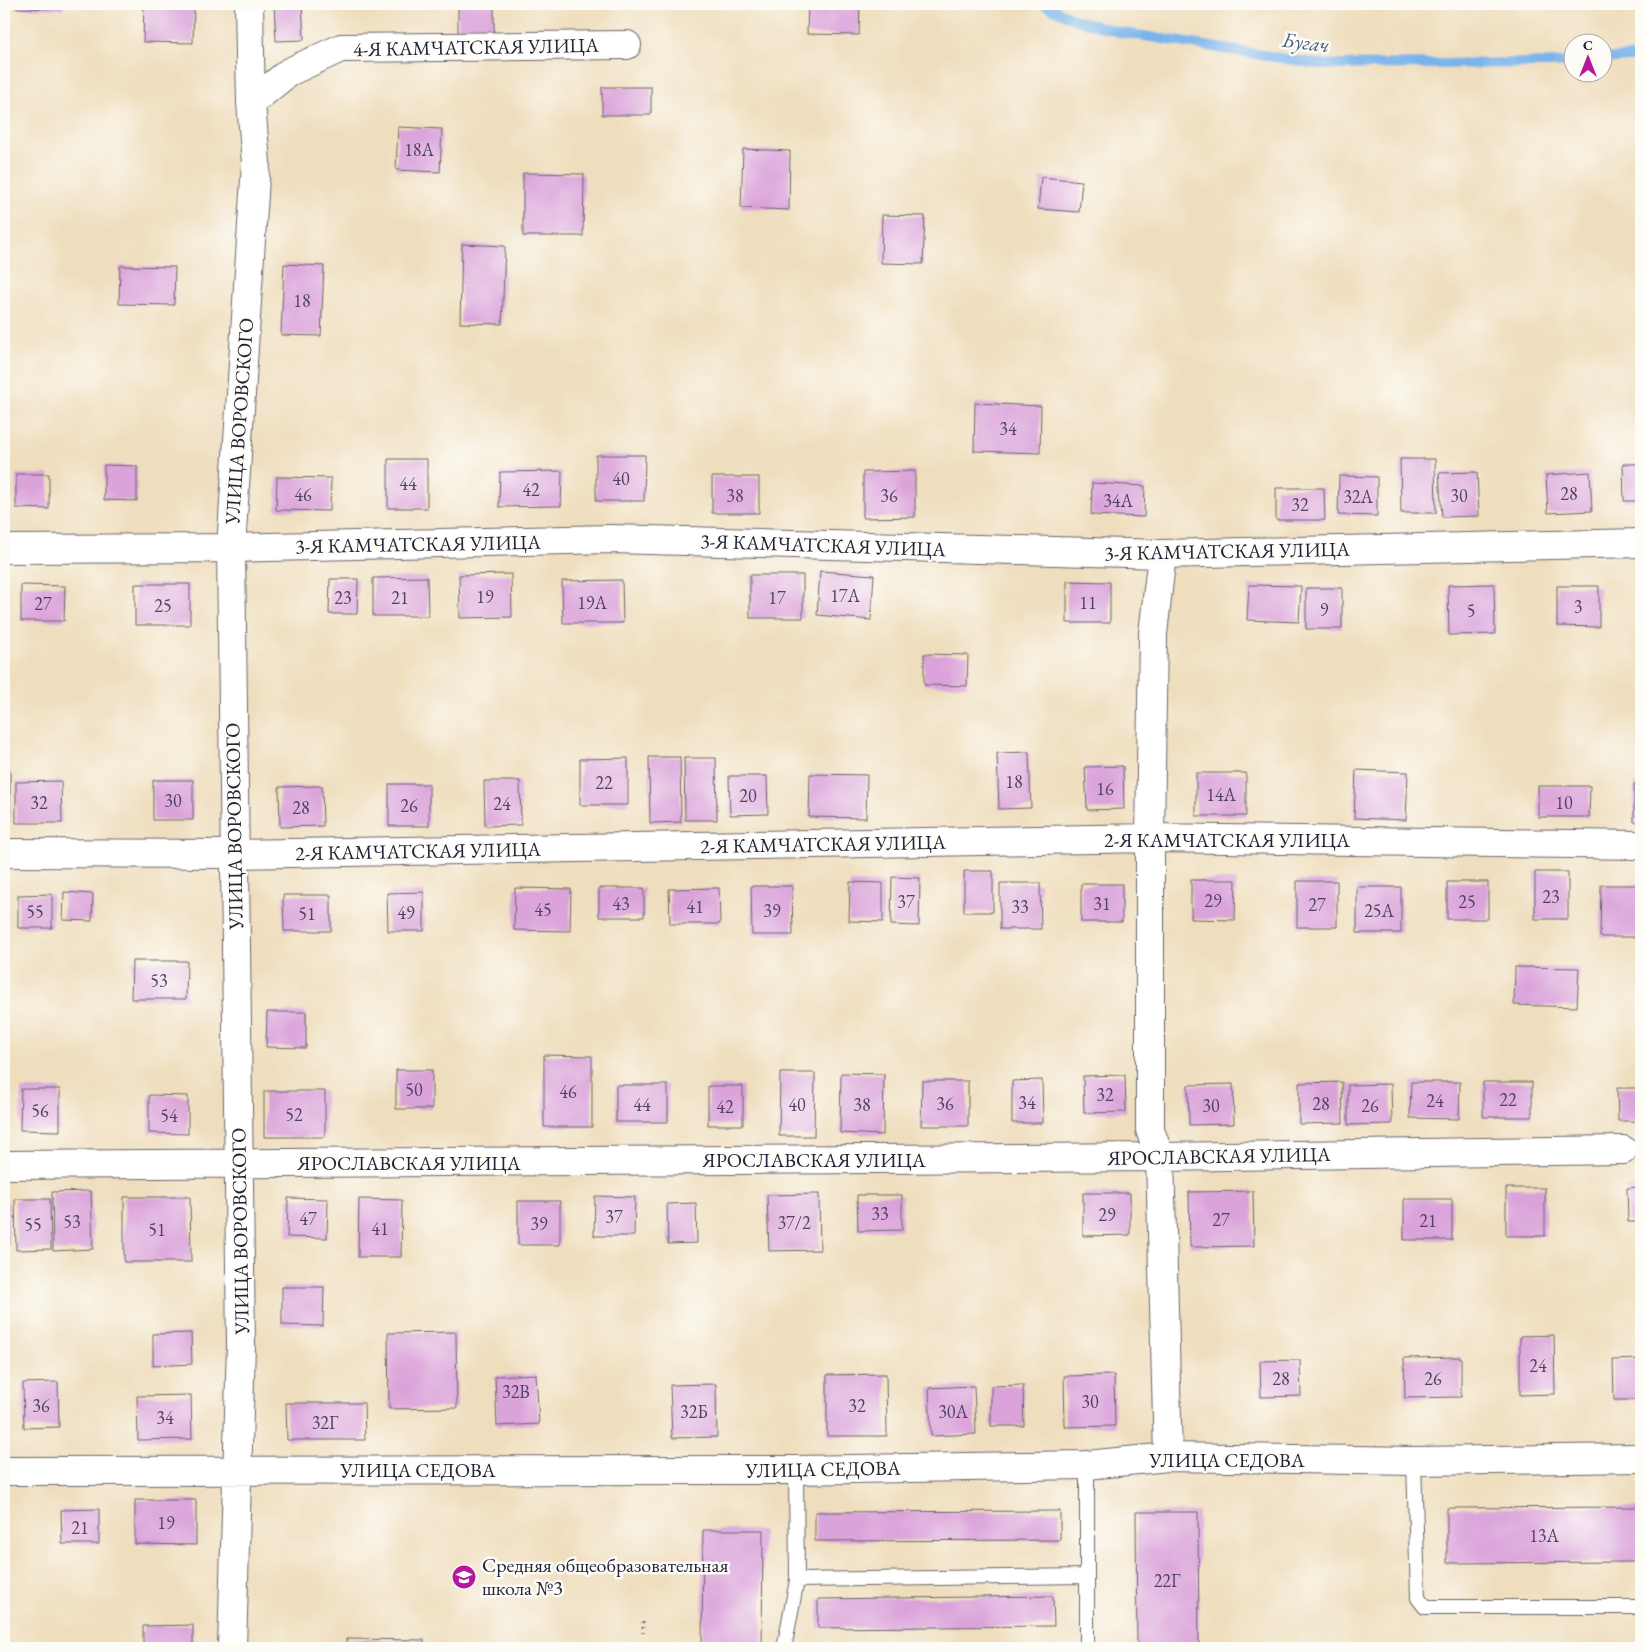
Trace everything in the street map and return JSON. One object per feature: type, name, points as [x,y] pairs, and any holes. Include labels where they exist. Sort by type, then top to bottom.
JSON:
[{"type":"street","name":"УЛИЦА ВОРОВСКОГО","points":[[232,1648],[242,1345],[238,1164],[231,548],[256,163],[251,103],[249,4]]},
{"type":"street","name":"4-Я КАМЧАТСКАЯ УЛИЦА","points":[[251,103],[289,72],[341,48],[627,45]]},
{"type":"street","name":"3-Я КАМЧАТСКАЯ УЛИЦА","points":[[4,549],[231,548],[611,539],[1162,554],[1641,543]]},
{"type":"street","points":[[1162,554],[1153,634],[1150,838],[1150,1130],[1160,1157],[1168,1457]]},
{"type":"street","name":"2-Я КАМЧАТСКАЯ УЛИЦА","points":[[4,853],[235,854],[1150,838],[1641,845]]},
{"type":"street","name":"ЯРОСЛАВСКАЯ УЛИЦА","points":[[4,1165],[1160,1157],[1623,1150]]},
{"type":"street","name":"УЛИЦА СЕДОВА","points":[[4,1471],[796,1470],[1088,1465],[1168,1457],[1414,1461],[1641,1458]]},
{"type":"lane","points":[[1414,1461],[1418,1598],[1425,1606],[1641,1607]]},
{"type":"lane","points":[[1087,1648],[1088,1465]]},
{"type":"lane","points":[[785,1643],[797,1580],[796,1470]]},
{"type":"lane","points":[[797,1580],[1087,1576]]},
{"type":"path","points":[[643,1620],[643,1648]]},
{"type":"building","points":[[16,4],[63,4],[63,9],[16,8]]},
{"type":"building","points":[[144,4],[194,4],[193,43],[143,42]]},
{"type":"building","points":[[274,4],[302,4],[304,40],[276,41]]},
{"type":"building","points":[[458,4],[494,4],[494,35],[458,34]]},
{"type":"building","points":[[808,4],[860,4],[859,35],[807,34]]},
{"type":"building","points":[[602,87],[651,87],[651,115],[602,115]]},
{"type":"building","points":[[398,127],[442,129],[440,172],[396,170]]},
{"type":"building","points":[[743,149],[790,151],[789,210],[741,208]]},
{"type":"building","points":[[523,173],[584,174],[583,236],[523,236]]},
{"type":"building","points":[[1041,177],[1082,181],[1079,212],[1038,209]]},
{"type":"building","points":[[882,215],[925,216],[923,264],[881,263]]},
{"type":"building","points":[[462,244],[505,246],[502,324],[460,323]]},
{"type":"building","points":[[284,264],[324,266],[321,336],[281,335]]},
{"type":"building","points":[[120,266],[175,267],[174,305],[119,304]]},
{"type":"building","points":[[975,403],[1041,406],[1040,453],[974,451]]},
{"type":"building","points":[[596,455],[645,455],[644,501],[596,501]]},
{"type":"building","points":[[388,459],[427,459],[427,508],[388,508]]},
{"type":"building","points":[[1400,459],[1435,459],[1436,513],[1401,513]]},
{"type":"building","points":[[1623,464],[1641,464],[1641,501],[1624,501]]},
{"type":"building","points":[[104,465],[137,466],[137,501],[104,500]]},
{"type":"building","points":[[562,471],[561,506],[499,507],[500,472]]},
{"type":"building","points":[[915,471],[915,517],[863,518],[863,472]]},
{"type":"building","points":[[1477,472],[1479,516],[1442,517],[1439,473]]},
{"type":"building","points":[[1590,472],[1592,511],[1548,513],[1546,475]]},
{"type":"building","points":[[16,474],[49,474],[49,509],[16,508]]},
{"type":"building","points":[[1339,476],[1377,477],[1377,516],[1338,515]]},
{"type":"building","points":[[277,477],[331,478],[330,511],[276,510]]},
{"type":"building","points":[[712,477],[759,477],[759,513],[712,513]]},
{"type":"building","points":[[1092,483],[1145,486],[1144,517],[1091,515]]},
{"type":"building","points":[[1276,488],[1324,488],[1325,520],[1276,520]]},
{"type":"building","points":[[820,571],[874,575],[871,620],[817,615]]},
{"type":"building","points":[[511,574],[512,617],[460,618],[459,575]]},
{"type":"building","points":[[750,575],[803,575],[803,618],[750,618]]},
{"type":"building","points":[[427,577],[428,616],[373,616],[373,578]]},
{"type":"building","points":[[330,579],[358,579],[357,614],[329,614]]},
{"type":"building","points":[[622,580],[623,623],[563,623],[562,581]]},
{"type":"building","points":[[1067,581],[1110,582],[1110,623],[1067,623]]},
{"type":"building","points":[[135,584],[190,584],[190,625],[135,625]]},
{"type":"building","points":[[1494,584],[1495,634],[1449,635],[1448,585]]},
{"type":"building","points":[[21,585],[65,586],[64,621],[21,621]]},
{"type":"building","points":[[1249,585],[1301,586],[1299,622],[1247,620]]},
{"type":"building","points":[[1557,586],[1599,586],[1599,627],[1557,626]]},
{"type":"building","points":[[1306,588],[1342,588],[1342,629],[1306,629]]},
{"type":"building","points":[[924,654],[968,655],[967,686],[924,685]]},
{"type":"building","points":[[1029,752],[1031,808],[999,809],[997,753]]},
{"type":"building","points":[[649,757],[680,757],[681,822],[650,823]]},
{"type":"building","points":[[628,758],[628,805],[580,805],[580,759]]},
{"type":"building","points":[[684,758],[716,758],[717,820],[685,820]]},
{"type":"building","points":[[1123,766],[1124,809],[1087,810],[1085,767]]},
{"type":"building","points":[[1356,770],[1408,772],[1406,820],[1354,818]]},
{"type":"building","points":[[4,771],[10,771],[10,823],[4,823]]},
{"type":"building","points":[[1196,773],[1246,773],[1246,816],[1196,816]]},
{"type":"building","points":[[810,774],[867,775],[866,818],[809,817]]},
{"type":"building","points":[[729,776],[767,776],[768,814],[730,815]]},
{"type":"building","points":[[153,780],[193,780],[193,820],[153,820]]},
{"type":"building","points":[[61,781],[62,823],[16,823],[16,782]]},
{"type":"building","points":[[484,781],[520,781],[521,825],[485,826]]},
{"type":"building","points":[[389,784],[429,784],[429,826],[389,826]]},
{"type":"building","points":[[1634,784],[1641,784],[1641,822],[1634,822]]},
{"type":"building","points":[[322,786],[323,826],[280,827],[279,787]]},
{"type":"building","points":[[1538,786],[1590,786],[1589,817],[1538,817]]},
{"type":"building","points":[[964,871],[993,871],[993,912],[964,912]]},
{"type":"building","points":[[1535,872],[1568,872],[1568,919],[1535,919]]},
{"type":"building","points":[[892,877],[920,878],[919,926],[891,925]]},
{"type":"building","points":[[1191,880],[1236,880],[1235,920],[1191,919]]},
{"type":"building","points":[[1297,881],[1337,881],[1337,927],[1297,927]]},
{"type":"building","points":[[850,882],[883,883],[883,922],[849,921]]},
{"type":"building","points":[[1447,882],[1488,882],[1488,919],[1447,919]]},
{"type":"building","points":[[1000,883],[1040,883],[1041,929],[1000,929]]},
{"type":"building","points":[[1081,884],[1122,884],[1122,922],[1081,922]]},
{"type":"building","points":[[1601,885],[1641,885],[1641,937],[1600,937]]},
{"type":"building","points":[[751,886],[792,886],[793,935],[752,935]]},
{"type":"building","points":[[1357,887],[1401,887],[1401,933],[1357,933]]},
{"type":"building","points":[[515,888],[571,889],[570,931],[514,930]]},
{"type":"building","points":[[599,888],[644,888],[644,917],[599,917]]},
{"type":"building","points":[[719,888],[720,924],[670,924],[669,889]]},
{"type":"building","points":[[64,892],[93,894],[92,921],[63,920]]},
{"type":"building","points":[[424,892],[424,931],[388,931],[387,893]]},
{"type":"building","points":[[52,894],[52,928],[18,928],[18,895]]},
{"type":"building","points":[[283,895],[331,895],[331,931],[284,931]]},
{"type":"building","points":[[132,961],[187,961],[186,999],[131,999]]},
{"type":"building","points":[[1515,967],[1579,968],[1577,1007],[1514,1005]]},
{"type":"building","points":[[267,1012],[306,1012],[306,1048],[266,1047]]},
{"type":"building","points":[[544,1055],[592,1056],[592,1127],[544,1127]]},
{"type":"building","points":[[396,1070],[432,1070],[432,1109],[396,1109]]},
{"type":"building","points":[[780,1073],[815,1073],[814,1136],[779,1136]]},
{"type":"building","points":[[841,1073],[884,1074],[883,1135],[840,1133]]},
{"type":"building","points":[[1125,1075],[1126,1112],[1084,1113],[1083,1076]]},
{"type":"building","points":[[1042,1080],[1043,1123],[1012,1123],[1012,1081]]},
{"type":"building","points":[[922,1081],[968,1081],[968,1126],[921,1126]]},
{"type":"building","points":[[1342,1082],[1343,1123],[1299,1124],[1299,1083]]},
{"type":"building","points":[[1411,1082],[1460,1082],[1459,1119],[1410,1118]]},
{"type":"building","points":[[1483,1082],[1532,1082],[1532,1117],[1483,1117]]},
{"type":"building","points":[[1233,1084],[1234,1124],[1189,1125],[1188,1085]]},
{"type":"building","points":[[1391,1084],[1392,1124],[1348,1125],[1348,1085]]},
{"type":"building","points":[[616,1085],[668,1085],[668,1122],[616,1122]]},
{"type":"building","points":[[708,1086],[743,1086],[743,1125],[708,1125]]},
{"type":"building","points":[[1617,1088],[1641,1088],[1641,1121],[1618,1121]]},
{"type":"building","points":[[21,1089],[60,1089],[60,1131],[20,1130]]},
{"type":"building","points":[[264,1091],[325,1091],[325,1137],[264,1137]]},
{"type":"building","points":[[149,1095],[188,1096],[188,1134],[149,1133]]},
{"type":"building","points":[[1641,1187],[1641,1222],[1628,1222],[1627,1188]]},
{"type":"building","points":[[1506,1188],[1545,1188],[1545,1236],[1506,1236]]},
{"type":"building","points":[[91,1191],[93,1249],[53,1251],[52,1192]]},
{"type":"building","points":[[1253,1191],[1254,1246],[1190,1247],[1189,1192]]},
{"type":"building","points":[[1083,1193],[1130,1193],[1130,1235],[1083,1236]]},
{"type":"building","points":[[819,1194],[820,1250],[769,1251],[767,1195]]},
{"type":"building","points":[[857,1195],[902,1195],[902,1230],[858,1231]]},
{"type":"building","points":[[595,1196],[635,1197],[634,1236],[594,1236]]},
{"type":"building","points":[[124,1197],[190,1197],[191,1262],[124,1262]]},
{"type":"building","points":[[288,1198],[328,1199],[327,1238],[287,1237]]},
{"type":"building","points":[[15,1199],[50,1199],[51,1249],[16,1250]]},
{"type":"building","points":[[359,1199],[402,1200],[401,1257],[358,1257]]},
{"type":"building","points":[[1404,1199],[1452,1199],[1452,1240],[1404,1240]]},
{"type":"building","points":[[518,1201],[560,1201],[560,1245],[518,1245]]},
{"type":"building","points":[[4,1202],[8,1202],[9,1245],[4,1245]]},
{"type":"building","points":[[696,1203],[697,1243],[668,1244],[667,1204]]},
{"type":"building","points":[[282,1287],[324,1287],[323,1326],[282,1325]]},
{"type":"building","points":[[456,1332],[457,1408],[389,1409],[388,1333]]},
{"type":"building","points":[[191,1333],[192,1364],[153,1366],[153,1334]]},
{"type":"building","points":[[1554,1335],[1555,1394],[1520,1395],[1520,1336]]},
{"type":"building","points":[[1461,1357],[1461,1397],[1405,1398],[1404,1358]]},
{"type":"building","points":[[1641,1359],[1641,1400],[1614,1400],[1613,1360]]},
{"type":"building","points":[[1300,1360],[1301,1396],[1261,1397],[1260,1361]]},
{"type":"building","points":[[536,1374],[539,1424],[497,1426],[495,1376]]},
{"type":"building","points":[[886,1374],[887,1436],[827,1436],[827,1375]]},
{"type":"building","points":[[1114,1375],[1115,1426],[1065,1427],[1064,1376]]},
{"type":"building","points":[[58,1382],[59,1427],[24,1428],[23,1383]]},
{"type":"building","points":[[716,1384],[717,1437],[672,1438],[670,1385]]},
{"type":"building","points":[[1023,1385],[1024,1426],[991,1426],[991,1386]]},
{"type":"building","points":[[974,1386],[976,1434],[931,1436],[929,1388]]},
{"type":"building","points":[[191,1395],[192,1439],[138,1440],[137,1396]]},
{"type":"building","points":[[286,1403],[364,1403],[365,1440],[287,1440]]},
{"type":"building","points":[[135,1500],[196,1500],[196,1545],[135,1544]]},
{"type":"building","points":[[1641,1507],[1641,1562],[1447,1563],[1447,1508]]},
{"type":"building","points":[[99,1509],[99,1544],[62,1544],[61,1510]]},
{"type":"building","points":[[1060,1511],[1060,1540],[815,1541],[815,1512]]},
{"type":"building","points":[[1136,1512],[1198,1512],[1199,1648],[1137,1648]]},
{"type":"building","points":[[703,1530],[763,1530],[762,1648],[702,1648]]},
{"type":"building","points":[[1053,1596],[1054,1626],[818,1628],[818,1599]]},
{"type":"building","points":[[193,1625],[193,1648],[143,1648],[143,1626]]},
{"type":"building","points":[[346,1639],[424,1640],[424,1648],[346,1648]]},
{"type":"waterway","name":"Бугач","points":[[1043,4],[1074,19],[1119,32],[1324,65],[1562,62]]},
{"type":"waterway","name":"Бугач","points":[[1612,58],[1641,56]]},
{"type":"place","name":"Средняя общеобразовательная школа №3","points":[[464,1577]]}]
